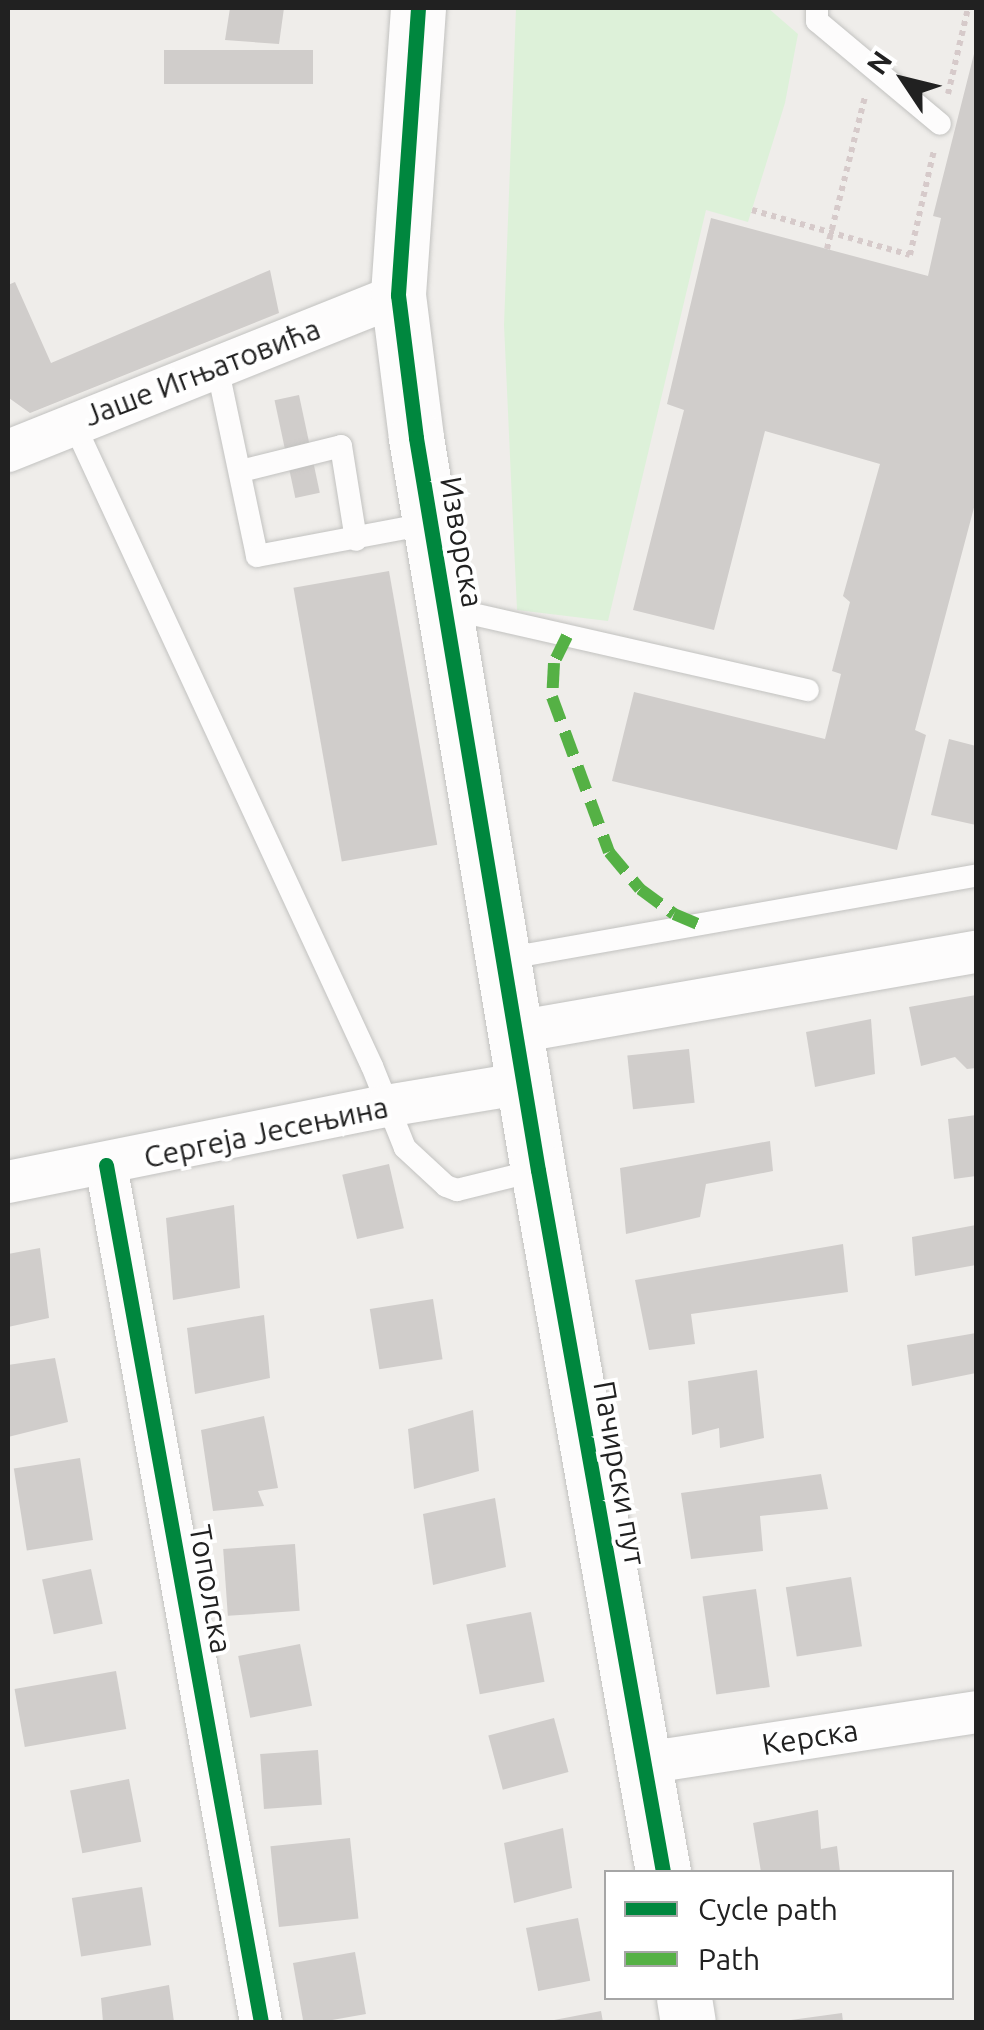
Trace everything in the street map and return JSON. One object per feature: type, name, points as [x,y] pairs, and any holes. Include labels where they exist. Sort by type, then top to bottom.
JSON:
[{"type":"street","name":"Изворска","points":[[418,8],[398,295],[431,522],[520,1058]]},
{"type":"street","name":"Јаше Игњатовића","points":[[8,450],[398,295]]},
{"type":"street","name":"Сергеја Јесењина","points":[[8,1182],[106,1166],[386,1106],[520,1058],[976,952]]},
{"type":"street","name":"Пачирски пут","points":[[520,1058],[663,1870]]},
{"type":"street","name":"Тополска","points":[[106,1166],[261,2022]]},
{"type":"street","name":"Керска","points":[[644,1763],[976,1712]]},
{"type":"lane","points":[[817,8],[817,21],[940,124]]},
{"type":"lane","points":[[218,366],[257,556],[356,540],[431,522]]},
{"type":"lane","points":[[73,422],[364,1048],[406,1148],[446,1186],[457,1190],[538,1170]]},
{"type":"lane","points":[[241,470],[341,446],[356,540]]},
{"type":"lane","points":[[446,608],[808,690]]},
{"type":"lane","points":[[503,959],[976,876]]},
{"type":"path","points":[[752,210],[910,255],[968,8]]},
{"type":"path","points":[[827,249],[865,98],[865,61]]},
{"type":"green space","points":[[516,8],[768,8],[798,34],[785,103],[748,222],[706,210],[608,621],[517,610],[504,325]]},
{"type":"building","points":[[230,8],[284,8],[279,44],[225,40]]},
{"type":"building","points":[[976,46],[976,500],[915,730],[926,735],[897,850],[612,781],[634,692],[825,739],[841,674],[832,671],[850,602],[843,596],[880,464],[765,431],[714,630],[633,610],[684,410],[667,404],[711,218],[928,276],[941,218],[933,216]]},
{"type":"building","points":[[164,50],[313,50],[313,84],[164,84]]},
{"type":"building","points":[[270,270],[279,313],[30,413],[9,398],[8,285],[15,282],[51,363]]},
{"type":"building","points":[[299,395],[320,493],[295,498],[275,400]]},
{"type":"building","points":[[389,571],[437,845],[342,862],[293,588]]},
{"type":"building","points":[[949,739],[976,746],[976,825],[931,815]]},
{"type":"building","points":[[976,995],[976,1068],[967,1069],[955,1057],[921,1066],[909,1007]]},
{"type":"building","points":[[871,1019],[875,1074],[815,1087],[806,1032]]},
{"type":"building","points":[[689,1049],[695,1103],[633,1109],[627,1055]]},
{"type":"building","points":[[976,1115],[976,1176],[954,1179],[948,1119]]},
{"type":"building","points":[[770,1141],[773,1171],[706,1184],[700,1217],[626,1234],[620,1168]]},
{"type":"building","points":[[389,1164],[404,1228],[357,1239],[342,1175]]},
{"type":"building","points":[[234,1205],[240,1288],[173,1300],[166,1218]]},
{"type":"building","points":[[976,1225],[976,1265],[915,1276],[912,1237]]},
{"type":"building","points":[[843,1244],[848,1292],[691,1314],[695,1344],[649,1350],[635,1280]]},
{"type":"building","points":[[40,1248],[49,1318],[8,1327],[8,1254]]},
{"type":"building","points":[[433,1299],[443,1359],[379,1369],[370,1309]]},
{"type":"building","points":[[264,1315],[270,1378],[195,1394],[187,1328]]},
{"type":"building","points":[[976,1333],[976,1373],[912,1386],[907,1345]]},
{"type":"building","points":[[55,1358],[68,1422],[8,1437],[8,1365]]},
{"type":"building","points":[[757,1370],[764,1438],[720,1448],[719,1428],[692,1435],[688,1381]]},
{"type":"building","points":[[473,1410],[479,1471],[414,1489],[408,1429]]},
{"type":"building","points":[[264,1416],[278,1488],[258,1491],[264,1506],[213,1511],[201,1430]]},
{"type":"building","points":[[80,1458],[93,1540],[27,1550],[14,1468]]},
{"type":"building","points":[[821,1474],[828,1509],[760,1516],[763,1551],[691,1559],[681,1493]]},
{"type":"building","points":[[495,1498],[506,1567],[433,1585],[423,1514]]},
{"type":"building","points":[[295,1544],[300,1611],[228,1616],[223,1549]]},
{"type":"building","points":[[91,1569],[103,1624],[54,1634],[42,1579]]},
{"type":"building","points":[[851,1577],[862,1646],[797,1656],[786,1587]]},
{"type":"building","points":[[756,1589],[770,1687],[716,1695],[703,1597]]},
{"type":"building","points":[[531,1612],[545,1682],[480,1694],[466,1625]]},
{"type":"building","points":[[300,1644],[312,1706],[250,1718],[238,1656]]},
{"type":"building","points":[[116,1671],[126,1729],[25,1747],[15,1689]]},
{"type":"building","points":[[554,1718],[568,1772],[503,1790],[488,1736]]},
{"type":"building","points":[[318,1750],[322,1805],[264,1809],[260,1754]]},
{"type":"building","points":[[129,1779],[141,1842],[82,1853],[70,1790]]},
{"type":"building","points":[[818,1810],[821,1849],[837,1846],[840,1870],[761,1870],[753,1823]]},
{"type":"building","points":[[563,1828],[572,1888],[514,1903],[504,1843]]},
{"type":"building","points":[[350,1838],[358,1919],[279,1927],[270,1846]]},
{"type":"building","points":[[142,1887],[151,1945],[81,1956],[72,1898]]},
{"type":"building","points":[[578,1918],[590,1981],[538,1991],[526,1928]]},
{"type":"building","points":[[355,1952],[366,2014],[303,2022],[293,1963]]},
{"type":"building","points":[[169,1985],[174,2022],[103,2022],[101,1998]]},
{"type":"building","points":[[601,2011],[603,2022],[549,2021]]},
{"type":"building","points":[[842,2013],[843,2022],[791,2022],[791,2020]]},
{"type":"marked path","points":[[567,636],[554,663],[552,697],[609,852],[640,889],[674,914],[697,924]]},
{"type":"cycle path","points":[[418,8],[398,295],[416,438],[538,1170],[663,1870]]},
{"type":"cycle path","points":[[106,1165],[261,2022]]}]
